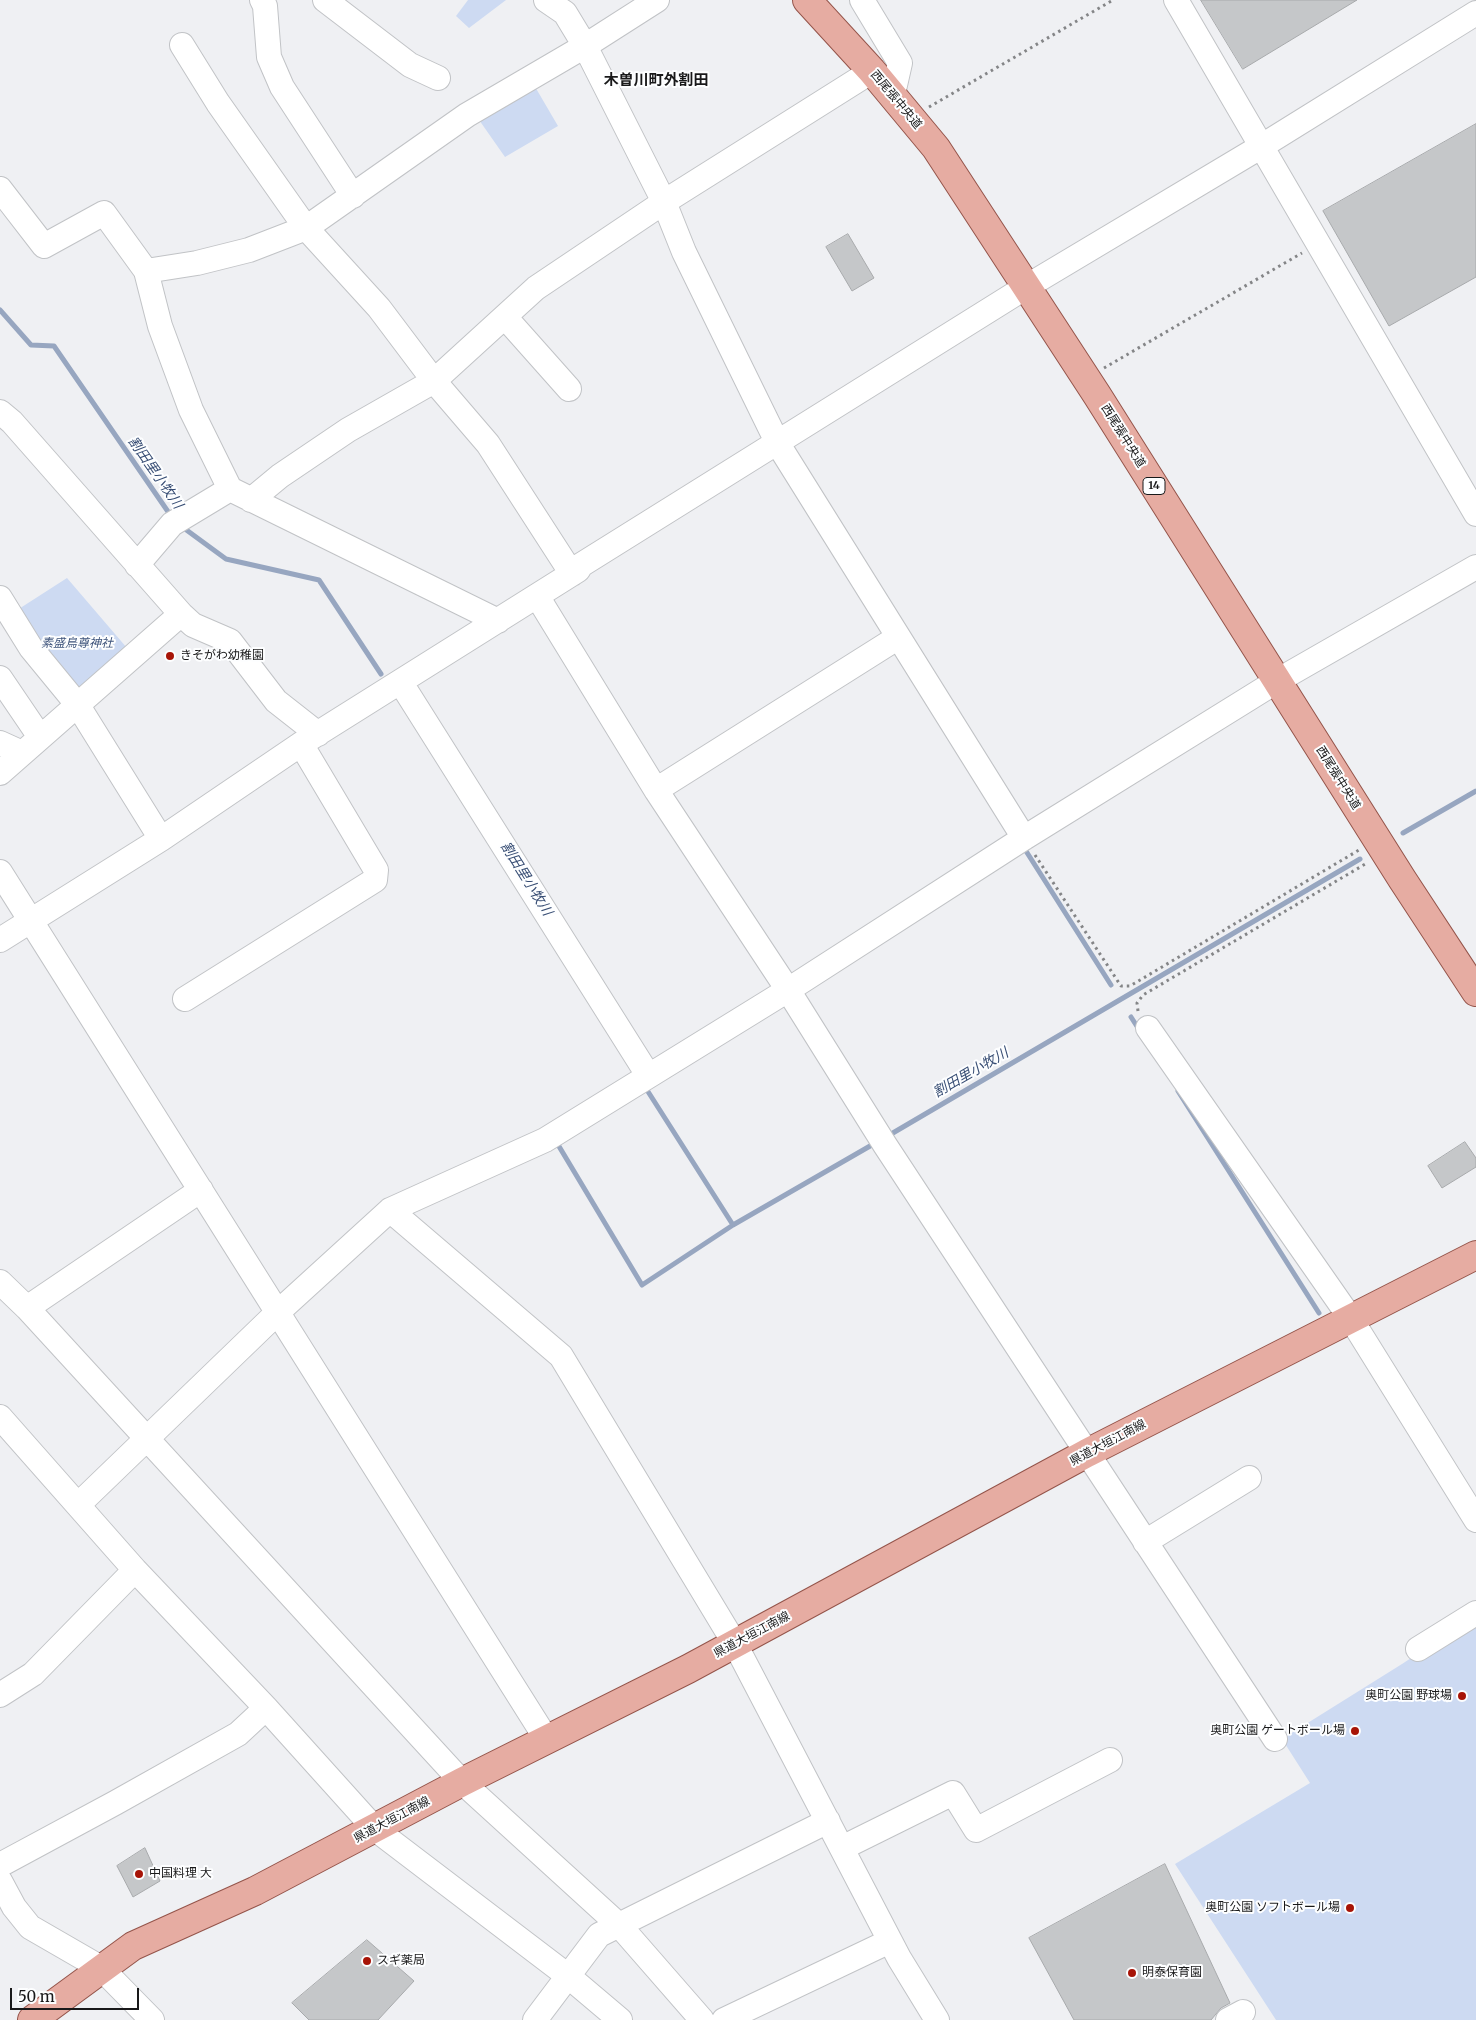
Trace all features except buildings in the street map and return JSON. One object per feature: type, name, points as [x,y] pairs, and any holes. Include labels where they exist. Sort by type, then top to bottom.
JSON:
[{"type":"main road","name":"西尾張中央道","points":[[807,0],[872,70],[936,148],[1086,379],[1381,846],[1476,992]]},
{"type":"main road","name":"県道大垣江南線","points":[[32,2020],[133,1946],[255,1891],[462,1782],[735,1644],[1087,1453],[1476,1255]]},
{"type":"street","points":[[325,0],[410,65],[438,78]]},
{"type":"street","points":[[546,0],[564,13],[585,46],[664,202],[684,252],[778,444],[1024,838]]},
{"type":"street","points":[[146,271],[197,263],[249,250],[306,228],[467,115],[585,46],[657,0]]},
{"type":"street","points":[[862,0],[900,63],[892,94]]},
{"type":"street","points":[[1176,0],[1476,514]]},
{"type":"street","points":[[268,5],[269,57],[282,87],[353,196]]},
{"type":"street","points":[[0,940],[161,839],[310,739],[572,574],[581,565],[1026,288],[1262,146],[1476,13]]},
{"type":"street","points":[[182,45],[218,103],[306,228],[378,308],[434,380],[488,444],[572,574]]},
{"type":"street","points":[[251,500],[280,476],[348,430],[434,380],[536,288],[664,202],[872,70]]},
{"type":"street","points":[[0,189],[44,246],[104,212],[146,271],[160,326],[191,410],[230,489],[498,621]]},
{"type":"street","points":[[505,317],[569,389]]},
{"type":"street","points":[[0,412],[12,422],[137,565],[193,625],[230,641],[276,701],[310,739],[376,870],[375,880],[185,999]]},
{"type":"street","points":[[137,565],[176,521],[230,489]]},
{"type":"street","points":[[79,1504],[277,1313],[390,1210],[545,1140],[788,990],[1024,838],[1277,681],[1476,567]]},
{"type":"street","points":[[537,596],[656,790],[788,990],[881,1140],[1276,1739]]},
{"type":"street","points":[[0,598],[31,648],[77,704],[161,839]]},
{"type":"street","points":[[0,773],[40,736],[182,614]]},
{"type":"street","points":[[656,790],[898,638]]},
{"type":"street","points":[[0,678],[40,736]]},
{"type":"street","points":[[401,683],[648,1075]]},
{"type":"street","points":[[0,743],[22,753]]},
{"type":"street","points":[[0,872],[547,1740]]},
{"type":"street","points":[[1148,1028],[1352,1319],[1476,1520]]},
{"type":"street","points":[[27,1308],[201,1190]]},
{"type":"street","points":[[390,1210],[561,1356],[735,1644],[890,1941],[937,2020]]},
{"type":"street","points":[[0,1282],[27,1308],[462,1782],[620,1926],[702,2020]]},
{"type":"street","points":[[0,1417],[79,1504],[135,1570],[266,1708],[375,1829],[568,1976],[620,2020]]},
{"type":"street","points":[[1145,1542],[1249,1478]]},
{"type":"street","points":[[2,1688],[33,1674],[135,1570]]},
{"type":"street","points":[[1418,1649],[1476,1613]]},
{"type":"street","points":[[0,1864],[115,1804],[238,1734],[266,1708]]},
{"type":"street","points":[[842,1848],[953,1793],[976,1830],[1110,1760]]},
{"type":"street","points":[[535,2020],[599,1935],[828,1821]]},
{"type":"street","points":[[0,1881],[14,1907],[30,1927],[101,1968],[152,2020]]},
{"type":"street","points":[[724,2020],[890,1941]]},
{"type":"path","points":[[912,118],[1113,0]]},
{"type":"path","points":[[1086,379],[1318,244]]},
{"type":"path","points":[[1024,838],[1122,986],[1130,986],[1381,846]]},
{"type":"path","points":[[1148,1028],[1138,1012],[1137,1003],[1143,995],[1381,846]]},
{"type":"green space","points":[[468,0],[506,0],[469,28],[456,16]]},
{"type":"green space","points":[[534,85],[558,126],[505,157],[477,117]]},
{"type":"green space","name":"素盛鳥尊神社","points":[[67,578],[133,655],[77,704],[11,614]]},
{"type":"green space","name":"奥町公園 ソフトボール場","points":[[1476,1615],[1476,2020],[1276,2020],[1175,1864],[1310,1783],[1282,1739]]},
{"type":"waterway","name":"割田里小牧川","points":[[0,310],[31,345],[54,346],[171,516]]},
{"type":"waterway","name":"割田里小牧川","points":[[181,526],[226,559],[319,580],[381,674]]},
{"type":"waterway","name":"割田里小牧川","points":[[1403,833],[1476,791]]},
{"type":"waterway","points":[[1026,851],[1111,985]]},
{"type":"waterway","name":"割田里小牧川","points":[[886,1137],[1360,859]]},
{"type":"waterway","points":[[1131,1017],[1140,1031]]},
{"type":"waterway","name":"割田里小牧川","points":[[647,1090],[733,1225],[877,1142]]},
{"type":"waterway","points":[[1178,1091],[1319,1313]]},
{"type":"waterway","points":[[557,1143],[642,1285],[733,1225]]},
{"type":"place","name":"きそがわ幼稚園","points":[[170,656]]},
{"type":"place","name":"奥町公園 野球場","points":[[1462,1696]]},
{"type":"place","name":"奥町公園 ゲートボール場","points":[[1355,1731]]},
{"type":"place","name":"中国料理 大","points":[[139,1874]]},
{"type":"place","name":"奥町公園 ソフトボール場","points":[[1350,1908]]},
{"type":"place","name":"スギ薬局","points":[[367,1961]]},
{"type":"place","name":"明泰保育園","points":[[1132,1973]]},
{"type":"district","name":"木曽川町外割田","points":[[656,81]]}]
